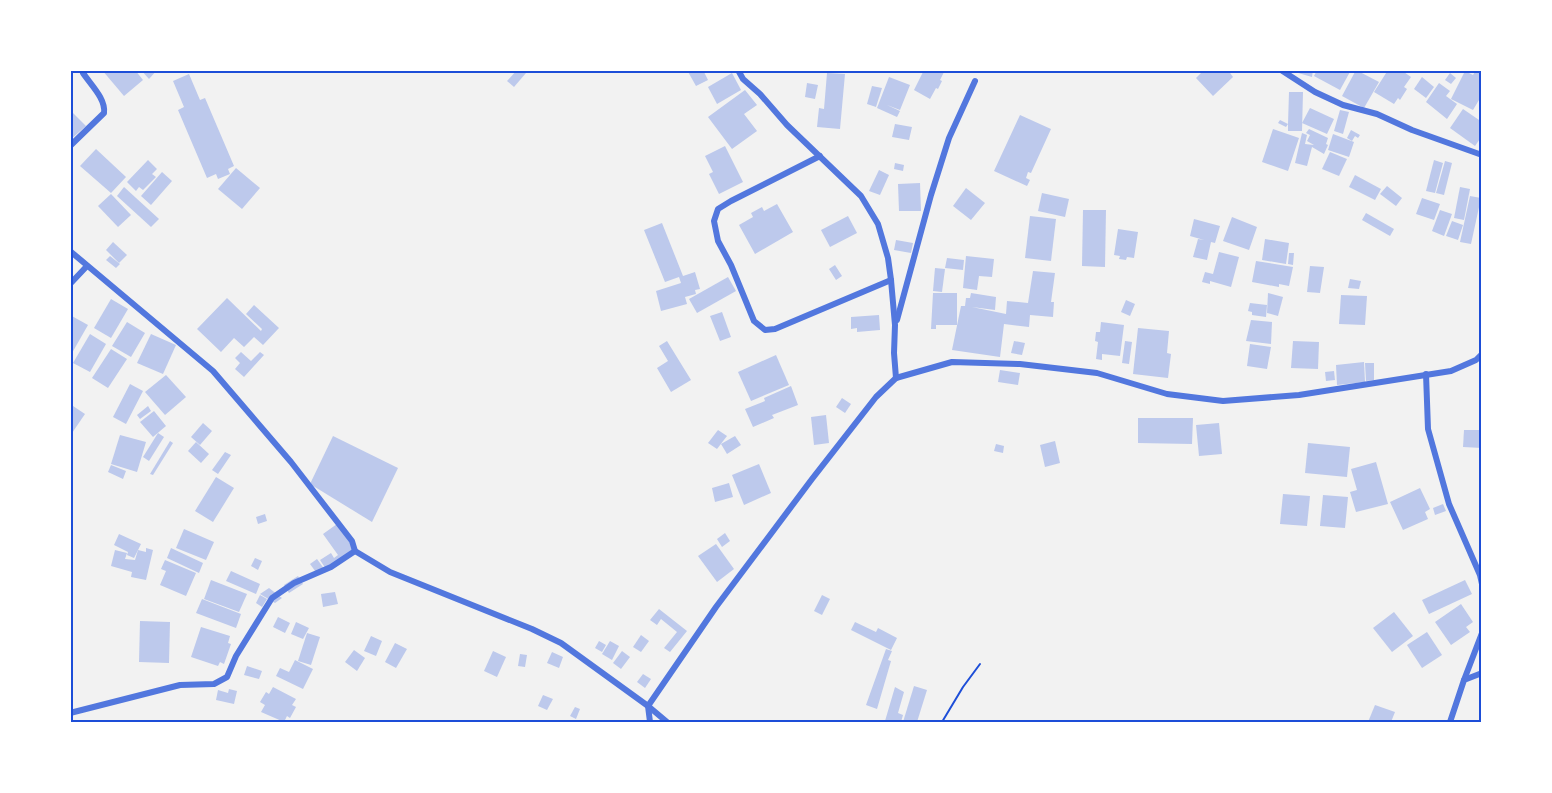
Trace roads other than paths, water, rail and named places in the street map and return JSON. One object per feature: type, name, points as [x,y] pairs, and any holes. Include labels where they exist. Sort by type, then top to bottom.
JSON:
[{"type":"street","points":[[738,70],[743,79],[861,196],[878,224],[888,258],[891,280],[896,325],[894,354],[896,378]]},
{"type":"street","points":[[1281,70],[1315,92],[1343,105],[1377,114],[1412,130],[1482,155]]},
{"type":"street","points":[[70,146],[104,113],[105,106],[82,73]]},
{"type":"street","points":[[896,325],[949,138],[975,81]]},
{"type":"street","points":[[820,156],[718,209],[714,221],[718,241],[731,265],[754,321],[765,330],[775,329],[891,280]]},
{"type":"street","points":[[70,251],[213,371],[291,462],[352,541],[355,551],[390,572],[532,629],[561,643],[648,706],[667,723]]},
{"type":"street","points":[[70,284],[87,266]]},
{"type":"street","points":[[650,723],[648,706],[716,607],[876,397],[896,378],[952,362],[1020,364],[1097,372],[1167,394],[1223,401],[1299,395],[1451,371],[1476,360],[1482,354]]},
{"type":"street","points":[[1426,375],[1428,429],[1449,504],[1482,584]]},
{"type":"street","points":[[70,712],[180,685],[214,684],[227,677],[272,598],[294,583],[331,567],[355,551]]},
{"type":"street","points":[[1450,723],[1482,633]]},
{"type":"street","points":[[1464,680],[1482,673]]}]
